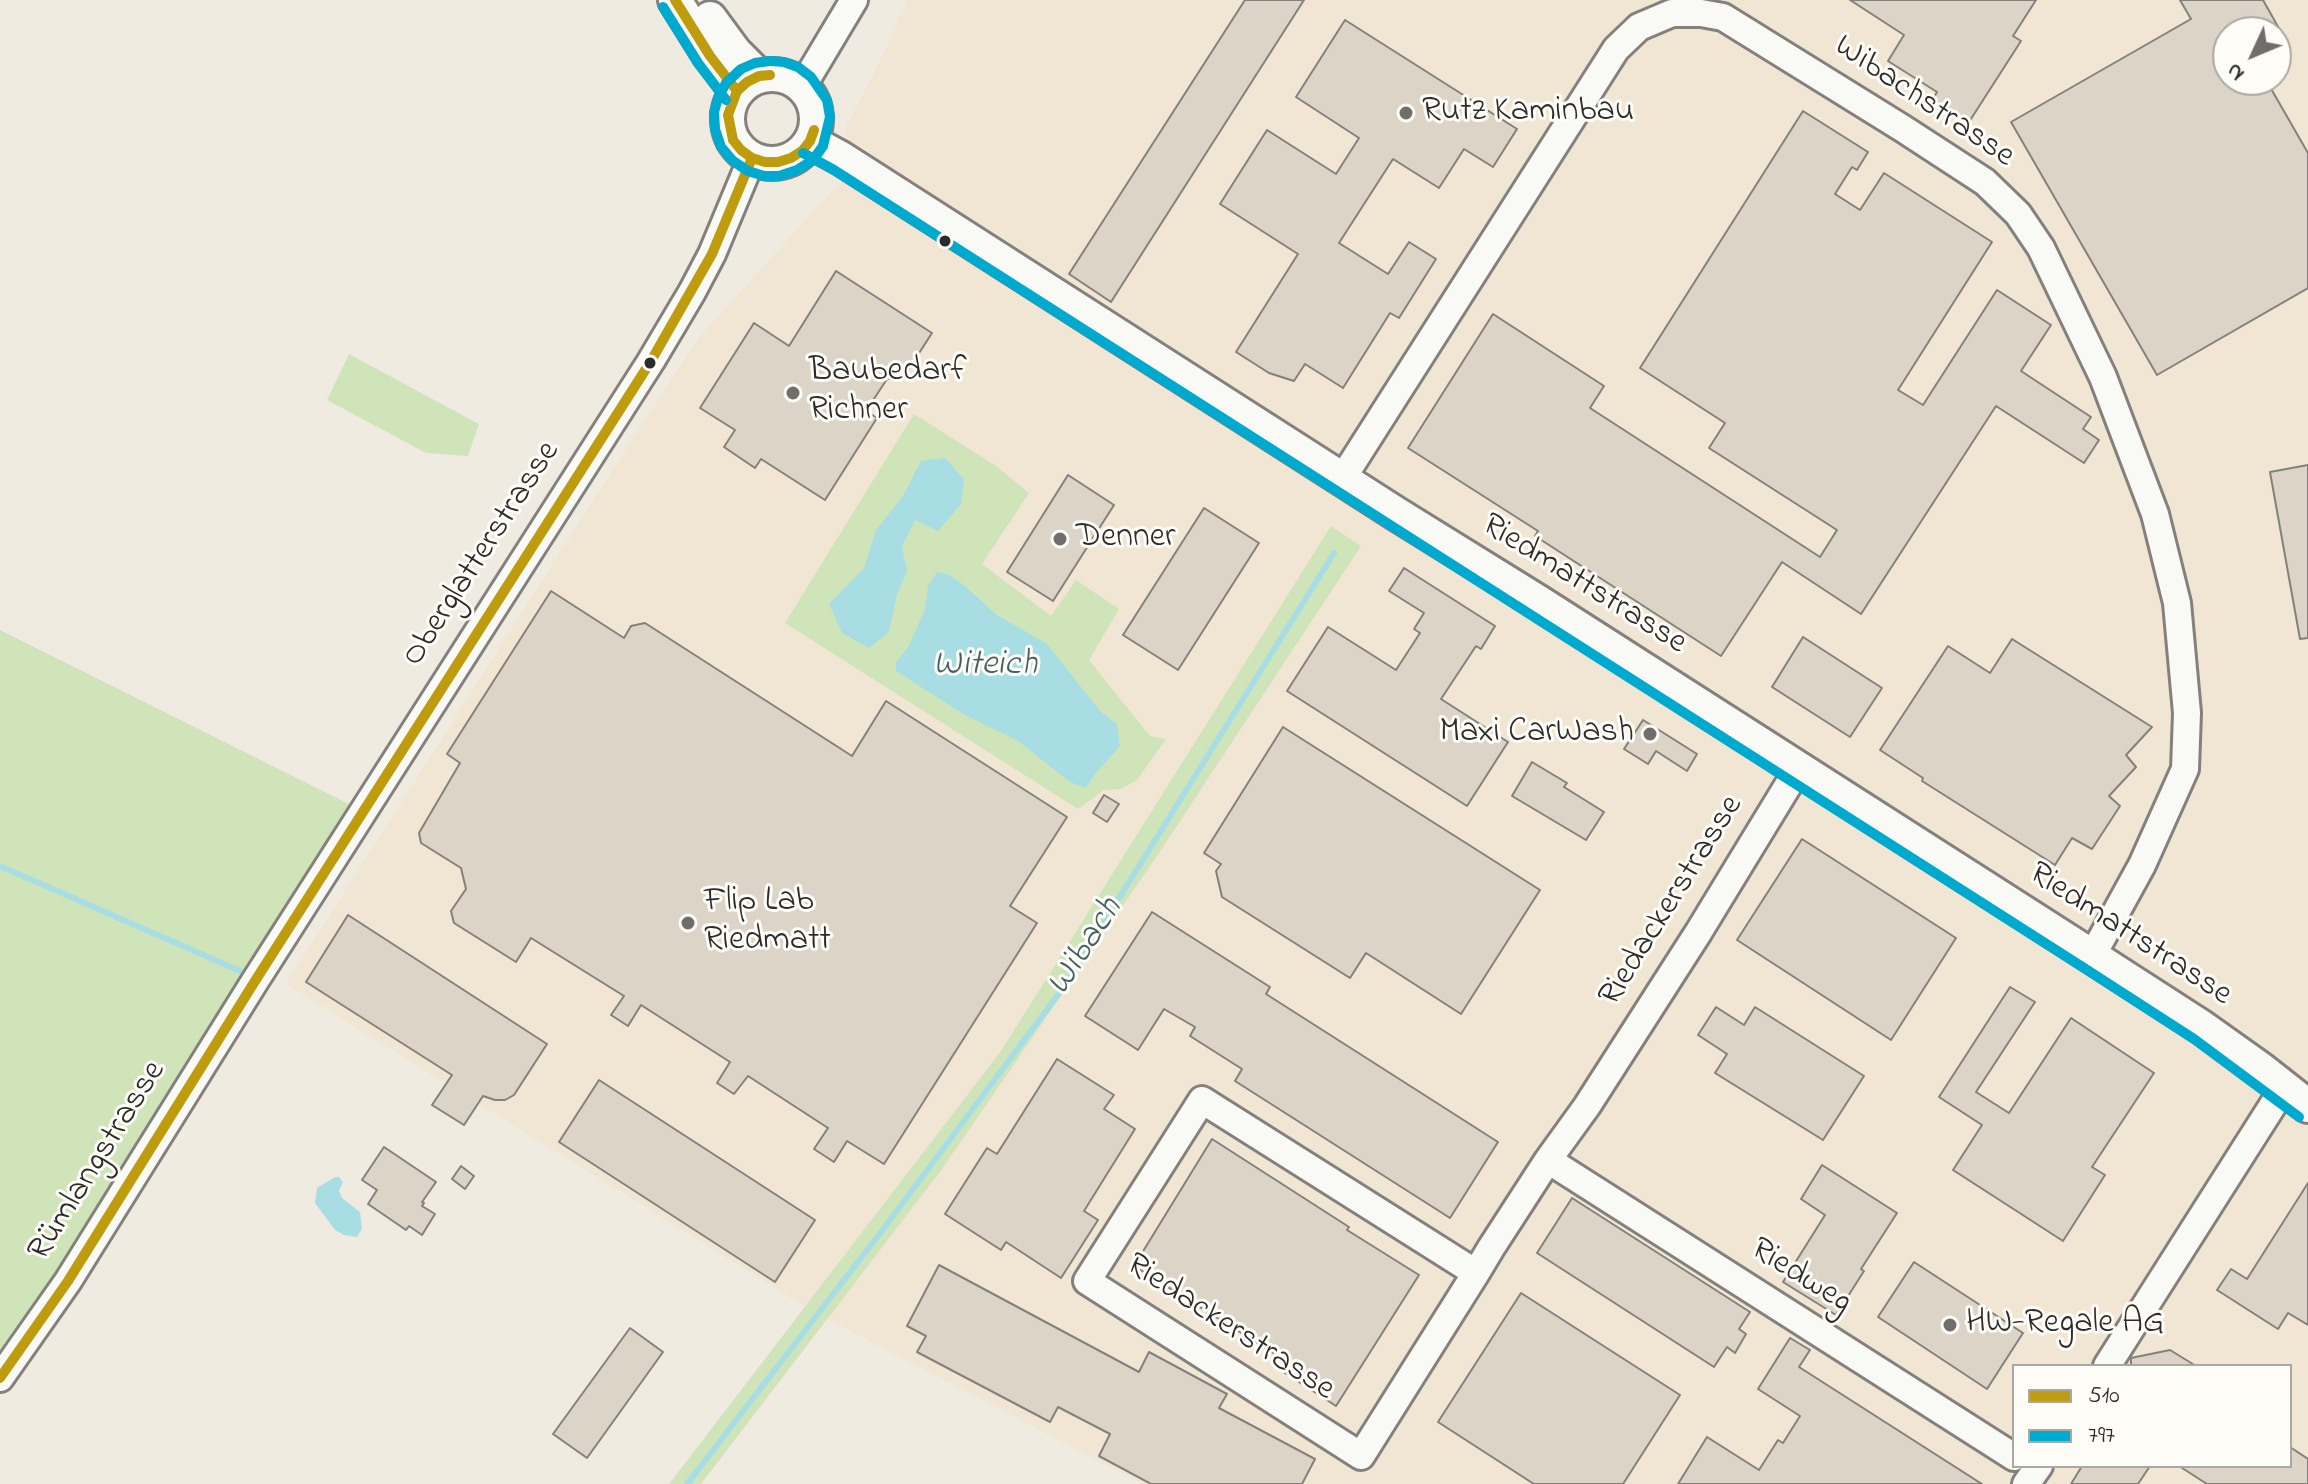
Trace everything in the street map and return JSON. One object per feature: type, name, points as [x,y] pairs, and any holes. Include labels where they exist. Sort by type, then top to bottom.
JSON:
[{"type":"main road","points":[[675,0],[710,56],[748,84]]},
{"type":"main road","points":[[699,0],[735,52],[748,84]]},
{"type":"main road","points":[[782,76],[802,87],[814,106],[816,118],[810,141],[802,151],[778,162],[765,162],[741,150],[733,140],[728,115],[731,103],[748,84],[782,76]]},
{"type":"main road","name":"Riedmattstrasse","points":[[810,141],[854,166],[2092,956],[2202,1027],[2296,1096]]},
{"type":"street","points":[[802,87],[854,0]]},
{"type":"street","name":"Wibachstrasse","points":[[1342,479],[1616,49],[1639,27],[1672,6],[1723,17],[1985,182],[2018,214],[2041,248],[2103,377],[2155,514],[2177,603],[2187,713],[2185,769],[2142,865],[2092,956]]},
{"type":"street","name":"Oberglatterstrasse","points":[[255,981],[651,361],[692,292],[752,158]]},
{"type":"street","name":"Riedackerstrasse","points":[[1476,1273],[1202,1100],[1087,1281],[1361,1456],[1548,1160],[1587,1106],[1698,933],[1798,769]]},
{"type":"street","name":"Rümlangstrasse","points":[[0,1378],[68,1281],[255,981]]},
{"type":"street","points":[[2108,1364],[2296,1096]]},
{"type":"street","name":"Riedweg","points":[[1548,1160],[2012,1458]]},
{"type":"shaded area","points":[[908,0],[2308,0],[2308,1484],[1143,1484],[814,1312],[286,984],[699,337],[846,176],[846,127]]},
{"type":"green space","points":[[349,354],[479,424],[468,456],[426,453],[327,400]]},
{"type":"green space","points":[[914,414],[996,466],[1029,493],[982,564],[1051,616],[1076,580],[1119,609],[1089,660],[1150,736],[1166,739],[1137,780],[1121,789],[1104,790],[1078,809],[785,623]]},
{"type":"green space","points":[[1331,526],[1361,546],[1159,853],[942,1169],[701,1484],[669,1484],[1001,1051]]},
{"type":"green space","points":[[0,630],[363,811],[0,1378]]},
{"type":"water","points":[[945,458],[964,479],[961,504],[938,531],[915,520],[902,547],[907,571],[897,594],[889,632],[869,648],[842,633],[829,604],[864,568],[876,530],[903,496],[921,461]]},
{"type":"water","name":"Witeich","points":[[937,572],[948,574],[997,615],[1047,644],[1100,711],[1117,724],[1120,746],[1086,788],[1070,782],[1018,741],[963,714],[896,671],[896,662],[909,646],[925,609],[928,586]]},
{"type":"water","points":[[335,1177],[343,1182],[339,1191],[342,1198],[360,1212],[362,1229],[357,1237],[335,1230],[315,1203],[317,1188]]},
{"type":"building","points":[[1245,0],[1304,0],[1111,302],[1069,274]]},
{"type":"building","points":[[1850,0],[2036,0],[2013,36],[2021,41],[1969,122],[1933,99],[1937,92],[1888,61],[1904,35]]},
{"type":"building","points":[[2180,0],[2263,0],[2272,16],[2212,16],[2212,96],[2275,96],[2308,153],[2308,288],[2157,375],[2011,122],[2191,19]]},
{"type":"building","points":[[1345,20],[1517,129],[1493,167],[1464,149],[1439,188],[1393,159],[1339,243],[1388,274],[1409,242],[1436,259],[1399,318],[1390,313],[1343,388],[1305,364],[1294,381],[1269,373],[1236,352],[1298,254],[1220,204],[1267,130],[1336,174],[1359,138],[1296,97]]},
{"type":"building","points":[[1803,111],[1868,152],[1857,170],[1852,167],[1835,194],[1860,210],[1884,173],[1992,242],[1898,390],[1923,405],[1997,290],[2051,325],[2021,371],[2091,417],[2083,429],[2099,440],[2084,463],[1996,406],[1861,614],[1782,562],[1721,656],[1535,536],[1538,531],[1408,448],[1493,314],[1604,386],[1590,408],[1820,557],[1837,530],[1709,448],[1725,423],[1640,368]]},
{"type":"building","name":"Baubedarf Richner","points":[[836,271],[932,333],[905,375],[887,379],[866,411],[877,418],[825,500],[761,459],[755,468],[724,447],[735,430],[700,408],[754,323],[789,346]]},
{"type":"building","points":[[2308,465],[2308,638],[2300,639],[2270,472]]},
{"type":"building","name":"Denner","points":[[1068,475],[1114,505],[1053,601],[1007,572]]},
{"type":"building","points":[[1204,508],[1259,543],[1178,670],[1123,635]]},
{"type":"building","points":[[1404,568],[1495,626],[1481,649],[1476,646],[1441,699],[1508,742],[1467,806],[1287,691],[1328,627],[1396,670],[1420,633],[1414,629],[1424,613],[1389,591]]},
{"type":"building","points":[[551,591],[624,638],[631,626],[645,623],[852,756],[886,701],[1067,817],[1010,906],[1037,923],[884,1164],[847,1141],[834,1162],[814,1149],[828,1128],[748,1076],[734,1094],[717,1083],[730,1062],[641,1005],[628,1026],[611,1015],[624,996],[531,938],[516,962],[454,923],[451,911],[466,889],[461,868],[421,843],[419,833],[460,763],[447,754]]},
{"type":"building","points":[[1803,637],[1882,688],[1850,737],[1772,687]]},
{"type":"building","points":[[2012,639],[2152,727],[2126,755],[2136,767],[2109,796],[2120,806],[2092,849],[2072,838],[2055,865],[1922,781],[1923,778],[1880,750],[1948,646],[1990,673]]},
{"type":"building","name":"Maxi CarWash","points":[[1643,720],[1697,754],[1687,771],[1656,751],[1648,764],[1624,749]]},
{"type":"building","points":[[1283,727],[1540,890],[1461,1014],[1366,953],[1350,978],[1222,897],[1216,871],[1221,864],[1204,853]]},
{"type":"building","points":[[1532,762],[1567,783],[1564,787],[1604,812],[1586,840],[1512,796]]},
{"type":"building","points":[[1104,795],[1119,804],[1107,822],[1093,813]]},
{"type":"building","points":[[1802,839],[1956,938],[1891,1040],[1737,940]]},
{"type":"building","points":[[1152,912],[1270,987],[1266,994],[1498,1142],[1450,1218],[1235,1081],[1242,1069],[1190,1036],[1195,1027],[1164,1009],[1138,1050],[1085,1016]]},
{"type":"building","points":[[348,915],[547,1044],[514,1095],[505,1100],[483,1096],[464,1125],[432,1105],[452,1075],[306,982]]},
{"type":"building","points":[[2010,987],[2035,1002],[1976,1092],[2009,1113],[2071,1018],[2154,1073],[2092,1167],[2105,1175],[2063,1241],[1953,1170],[1982,1125],[1939,1097]]},
{"type":"building","points":[[1716,1007],[1744,1025],[1755,1007],[1864,1076],[1823,1140],[1715,1073],[1727,1054],[1698,1035]]},
{"type":"building","points":[[1057,1059],[1114,1095],[1104,1109],[1135,1129],[1084,1211],[1098,1220],[1061,1278],[1006,1242],[1001,1250],[945,1214],[987,1148],[997,1154]]},
{"type":"building","points":[[599,1080],[815,1220],[775,1282],[559,1142]]},
{"type":"building","points":[[1212,1139],[1419,1275],[1336,1406],[1285,1373],[1291,1364],[1134,1266]]},
{"type":"building","points":[[384,1147],[436,1182],[422,1202],[422,1206],[435,1214],[422,1235],[409,1226],[406,1230],[368,1204],[377,1190],[362,1180]]},
{"type":"building","points":[[1822,1165],[1897,1213],[1836,1315],[1783,1282],[1825,1215],[1801,1199]]},
{"type":"building","points":[[461,1166],[474,1176],[465,1189],[452,1179]]},
{"type":"building","points":[[2308,1183],[2308,1325],[2288,1313],[2278,1329],[2217,1290],[2231,1269],[2247,1279]]},
{"type":"building","points":[[1572,1198],[1750,1312],[1739,1329],[1746,1334],[1735,1353],[1727,1347],[1714,1367],[1537,1253]]},
{"type":"building","name":"HW-Regale AG","points":[[1914,1262],[2023,1333],[1987,1389],[1878,1317]]},
{"type":"building","points":[[939,1265],[1139,1372],[1149,1352],[1227,1394],[1219,1408],[1315,1459],[1302,1484],[1151,1484],[1099,1456],[1110,1434],[1058,1407],[1050,1422],[917,1352],[926,1336],[907,1326]]},
{"type":"building","points":[[1521,1293],[1680,1395],[1623,1484],[1534,1484],[1438,1422]]},
{"type":"building","points":[[630,1328],[663,1352],[587,1458],[553,1434]]},
{"type":"building","points":[[1790,1338],[1810,1350],[1799,1367],[1982,1484],[1678,1484],[1707,1437],[1759,1470],[1778,1440],[1783,1443],[1800,1416],[1758,1389]]},
{"type":"building","points":[[2170,1350],[2193,1364],[2131,1364],[2131,1358]]},
{"type":"building","points":[[2292,1448],[2308,1459],[2308,1484],[2207,1484],[2182,1468],[2292,1468]]},
{"type":"building","points":[[2081,1468],[2149,1468],[2138,1484],[2071,1484]]},
{"type":"waterway","name":"Wibach","points":[[687,1484],[1063,988],[1334,553]]},
{"type":"waterway","points":[[0,866],[240,971]]},
{"type":"transit line","name":"510","points":[[675,0],[710,56],[737,91]]},
{"type":"transit line","name":"797","points":[[663,7],[698,63],[726,100]]},
{"type":"transit line","name":"797","points":[[769,61],[741,69],[726,83],[714,112],[715,129],[721,147],[733,161],[748,171],[779,176],[813,160],[823,146],[830,117],[827,100],[811,77],[798,67],[771,61]]},
{"type":"transit line","name":"510","points":[[770,75],[759,76],[737,91],[728,115],[733,140],[752,158],[778,162],[802,151],[814,130]]},
{"type":"transit line","name":"797","points":[[803,153],[2084,968],[2194,1039],[2299,1117]]},
{"type":"transit line","name":"510","points":[[0,1378],[68,1281],[255,981],[651,361],[712,254],[752,158]]},
{"type":"place","name":"Rutz Kaminbau","points":[[1406,113]]},
{"type":"place","name":"Baubedarf Richner","points":[[793,393]]},
{"type":"place","name":"Denner","points":[[1060,539]]},
{"type":"place","name":"Maxi CarWash","points":[[1650,734]]},
{"type":"place","name":"Flip Lab Riedmatt","points":[[688,923]]},
{"type":"place","name":"HW-Regale AG","points":[[1950,1325]]}]
